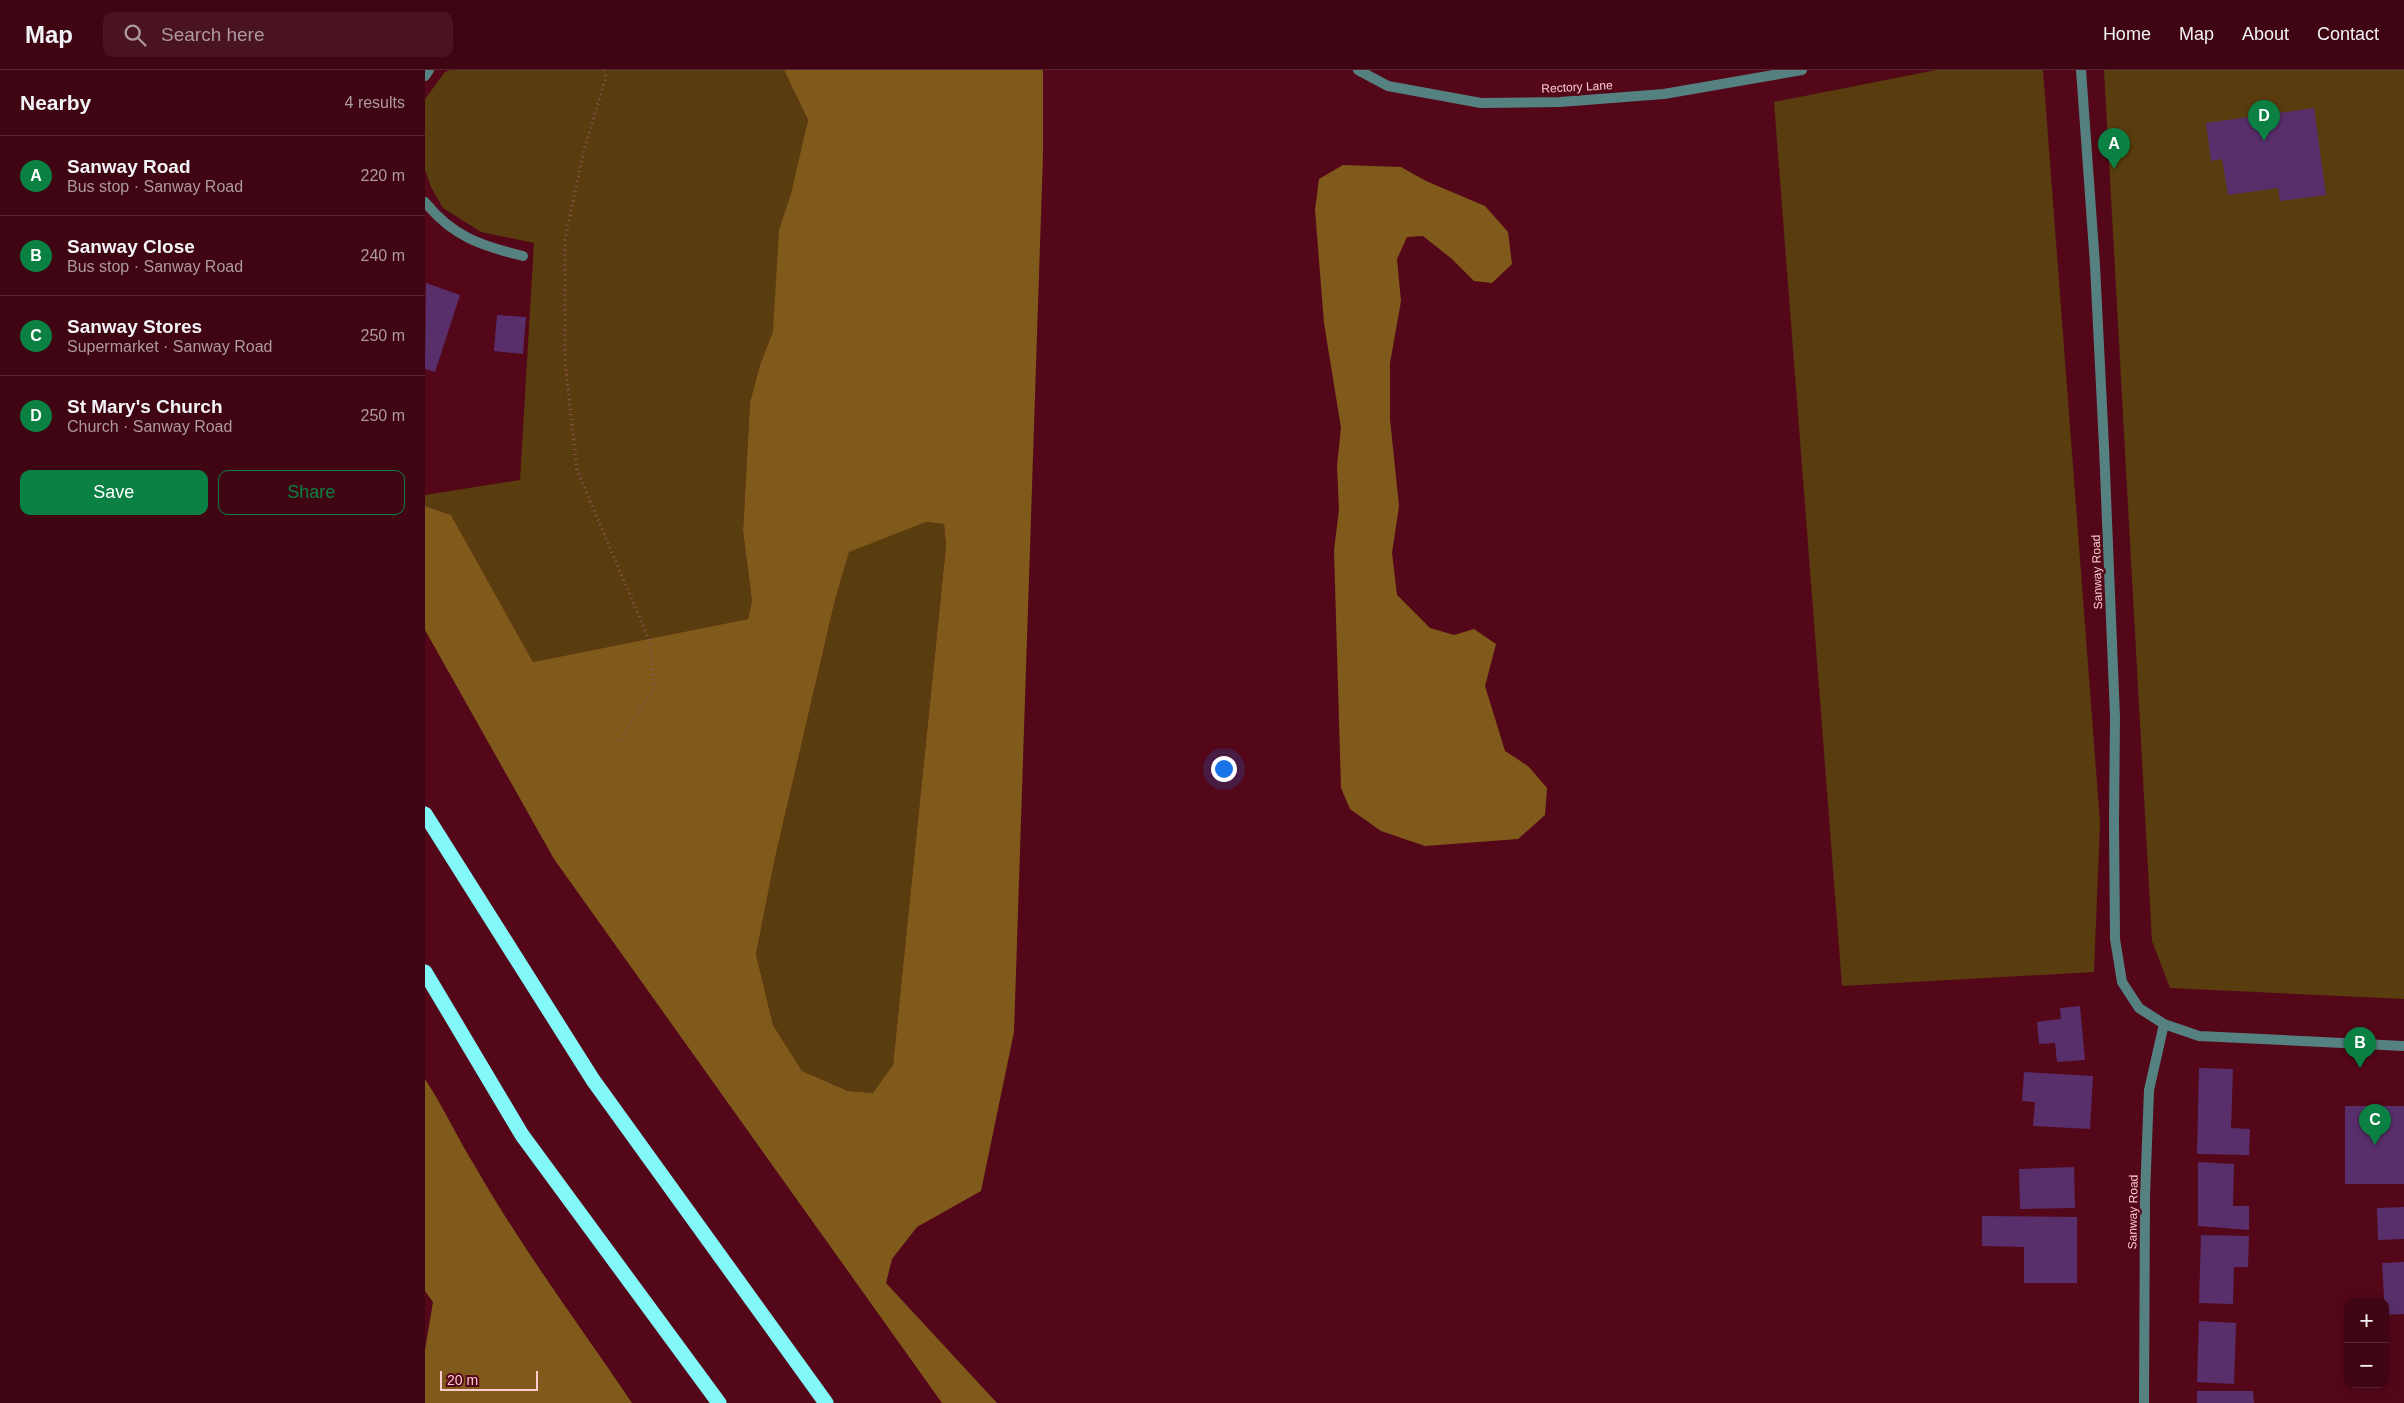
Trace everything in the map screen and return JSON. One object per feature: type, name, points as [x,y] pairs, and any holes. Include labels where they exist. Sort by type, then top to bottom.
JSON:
[{"type":"highway","points":[[425,814],[593,1080],[826,1403]]},
{"type":"highway","points":[[425,972],[522,1135],[719,1403]]},
{"type":"street","points":[[425,76],[429,70]]},
{"type":"street","name":"Rectory Lane","points":[[1358,70],[1388,86],[1481,103],[1560,102],[1664,94],[1802,70]]},
{"type":"street","name":"Sanway Road","points":[[2081,70],[2095,265],[2115,707],[2115,939],[2122,982],[2139,1008],[2164,1024],[2199,1036],[2226,1039],[2270,1038],[2404,1046]]},
{"type":"street","points":[[425,202],[439,220],[480,245],[523,256]]},
{"type":"street","name":"Sanway Road","points":[[2144,1403],[2145,1196],[2149,1090],[2164,1024]]},
{"type":"path","points":[[604,70],[606,77],[584,150],[565,240],[565,361],[577,470],[650,642],[653,687],[619,743]]},
{"type":"shaded area","points":[[450,70],[784,70],[808,120],[777,262],[777,293],[773,331],[760,365],[750,402],[743,531],[752,601],[748,619],[533,662],[451,515],[425,506],[425,495],[520,480],[534,243],[481,232],[443,208],[431,187],[425,170],[425,99],[445,72]]},
{"type":"shaded area","points":[[784,70],[1043,70],[1043,154],[1014,1032],[981,1191],[917,1227],[892,1259],[886,1283],[997,1403],[942,1403],[554,859],[425,630],[425,506],[451,515],[533,662],[748,619],[752,601],[743,531],[750,402],[760,365],[773,331],[779,230],[791,194],[808,120]],"holes":[[[926,522],[944,524],[946,546],[893,1065],[873,1093],[848,1091],[802,1071],[773,1025],[756,954],[775,858],[835,600],[849,552]]]},
{"type":"shaded area","points":[[1936,70],[2043,70],[2100,823],[2094,972],[1842,986],[1774,102]]},
{"type":"shaded area","points":[[2104,70],[2404,70],[2404,999],[2170,988],[2152,941]]},
{"type":"shaded area","points":[[1343,165],[1401,167],[1426,181],[1485,206],[1508,232],[1512,264],[1492,283],[1474,281],[1452,259],[1423,236],[1407,237],[1397,259],[1401,301],[1390,363],[1390,419],[1399,506],[1392,553],[1397,595],[1430,628],[1454,635],[1474,629],[1496,644],[1485,686],[1505,751],[1528,766],[1547,788],[1545,815],[1518,839],[1425,846],[1381,831],[1350,809],[1341,788],[1334,550],[1339,510],[1337,466],[1341,428],[1324,323],[1315,210],[1319,179]]},
{"type":"shaded area","points":[[926,522],[944,524],[946,546],[893,1066],[873,1093],[848,1091],[802,1071],[773,1025],[756,954],[775,858],[835,600],[849,551]]},
{"type":"shaded area","points":[[425,1079],[469,1157],[513,1228],[632,1403],[425,1403],[425,1350],[433,1302],[425,1291]]},
{"type":"building","points":[[2314,108],[2326,195],[2280,201],[2278,188],[2228,195],[2222,159],[2211,161],[2206,123]]},
{"type":"building","points":[[426,283],[460,295],[435,372],[425,369]]},
{"type":"building","points":[[497,315],[526,317],[523,354],[494,351]]},
{"type":"building","points":[[2080,1006],[2085,1060],[2057,1062],[2055,1043],[2039,1044],[2037,1022],[2061,1019],[2060,1008]]},
{"type":"building","points":[[2199,1068],[2233,1069],[2231,1128],[2250,1129],[2249,1155],[2197,1154]]},
{"type":"building","points":[[2024,1072],[2093,1076],[2090,1129],[2033,1126],[2035,1102],[2022,1101]]},
{"type":"building","points":[[2345,1106],[2404,1106],[2404,1184],[2345,1184]]},
{"type":"building","points":[[2198,1162],[2234,1164],[2233,1206],[2249,1206],[2249,1230],[2198,1226]]},
{"type":"building","points":[[2074,1167],[2075,1208],[2020,1209],[2019,1169]]},
{"type":"building","points":[[2404,1207],[2404,1239],[2378,1240],[2377,1208]]},
{"type":"building","points":[[1982,1216],[2077,1217],[2077,1283],[2024,1283],[2024,1247],[1982,1246]]},
{"type":"building","points":[[2201,1235],[2249,1236],[2248,1267],[2234,1267],[2233,1304],[2199,1303]]},
{"type":"building","points":[[2404,1262],[2404,1314],[2389,1315],[2389,1298],[2384,1298],[2382,1263]]},
{"type":"building","points":[[2199,1321],[2236,1323],[2234,1384],[2197,1382]]},
{"type":"building","points":[[2197,1391],[2253,1391],[2254,1403],[2197,1403]]},
{"type":"place","name":"St Mary's Church","points":[[2264,141]]},
{"type":"place","name":"Sanway Road","points":[[2114,169]]},
{"type":"place","name":"Sanway Close","points":[[2360,1068]]},
{"type":"place","name":"Sanway Stores","points":[[2375,1145]]}]
